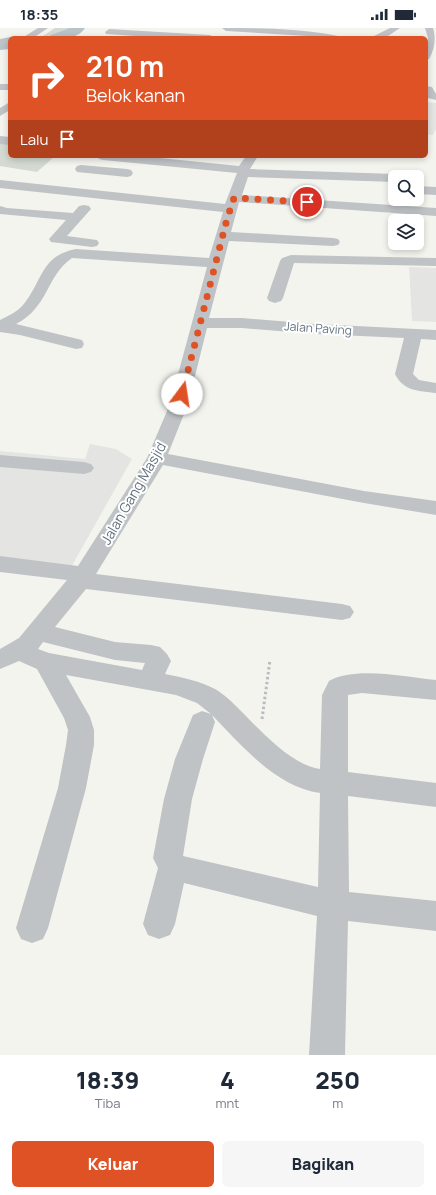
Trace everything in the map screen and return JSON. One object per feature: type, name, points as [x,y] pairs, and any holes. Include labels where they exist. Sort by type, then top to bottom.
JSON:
[{"type":"street","points":[[31,36],[44,28]]},
{"type":"street","points":[[226,28],[247,29],[246,32],[300,34],[300,30],[323,34],[335,32]]},
{"type":"street","points":[[382,36],[396,28]]},
{"type":"street","points":[[428,52],[433,39],[432,32],[429,28]]},
{"type":"street","points":[[109,33],[184,36]]},
{"type":"street","points":[[0,114],[8,107]]},
{"type":"street","points":[[132,158],[246,166],[388,191]]},
{"type":"street","points":[[60,191],[85,165],[136,174]]},
{"type":"street","name":"Jalan Gang Masjid","points":[[9,655],[28,644],[82,578],[157,458],[179,404],[232,204],[246,166]]},
{"type":"street","points":[[424,179],[436,180]]},
{"type":"street","points":[[281,201],[283,180]]},
{"type":"street","points":[[333,204],[336,181]]},
{"type":"street","points":[[0,184],[60,191],[232,204],[281,201],[333,204],[388,193]]},
{"type":"street","points":[[424,190],[436,191]]},
{"type":"street","points":[[423,206],[436,212]]},
{"type":"street","points":[[84,209],[56,239],[98,244],[91,255]]},
{"type":"street","points":[[2,215],[70,216]]},
{"type":"street","points":[[223,236],[333,242]]},
{"type":"street","points":[[0,326],[11,321],[28,309],[35,301],[44,282],[63,257],[71,253],[216,263]]},
{"type":"street","points":[[275,298],[287,261],[292,259],[436,262]]},
{"type":"street","name":"Jalan Paving","points":[[200,323],[242,323],[316,329],[436,335]]},
{"type":"street","points":[[0,326],[76,344]]},
{"type":"street","points":[[414,333],[404,374],[406,379],[412,383],[436,388]]},
{"type":"street","points":[[157,458],[364,498],[436,508]]},
{"type":"street","points":[[0,461],[84,468]]},
{"type":"street","points":[[0,564],[82,578],[342,612]]},
{"type":"street","points":[[38,632],[115,651],[151,654],[158,661],[154,672]]},
{"type":"street","points":[[9,655],[178,686],[206,696],[220,707],[258,745],[291,770],[314,780],[436,795]]},
{"type":"street","points":[[32,928],[72,788],[80,745],[81,725],[79,720],[46,662]]},
{"type":"street","points":[[333,1054],[335,695],[338,688],[345,684],[362,683],[436,690]]},
{"type":"street","points":[[159,924],[172,867],[168,858],[178,799],[189,759],[202,722]]},
{"type":"street","points":[[172,867],[333,904],[436,916]]},
{"type":"path","points":[[258,745],[270,660]]},
{"type":"shaded area","points":[[55,28],[81,28],[71,36],[43,36]]},
{"type":"shaded area","points":[[428,102],[436,103],[436,129],[433,135],[428,134]]},
{"type":"shaded area","points":[[0,140],[8,141],[8,158],[53,158],[37,172],[0,166]]},
{"type":"shaded area","points":[[409,267],[436,268],[436,322],[412,321]]},
{"type":"shaded area","points":[[90,444],[116,449],[132,459],[65,578],[0,570],[0,451],[85,459]]},
{"type":"waterway","points":[[61,36],[75,31],[78,28]]},
{"type":"waterway","points":[[0,46],[8,45]]},
{"type":"route","points":[[182,394],[227,219],[234,198],[307,202]]}]
